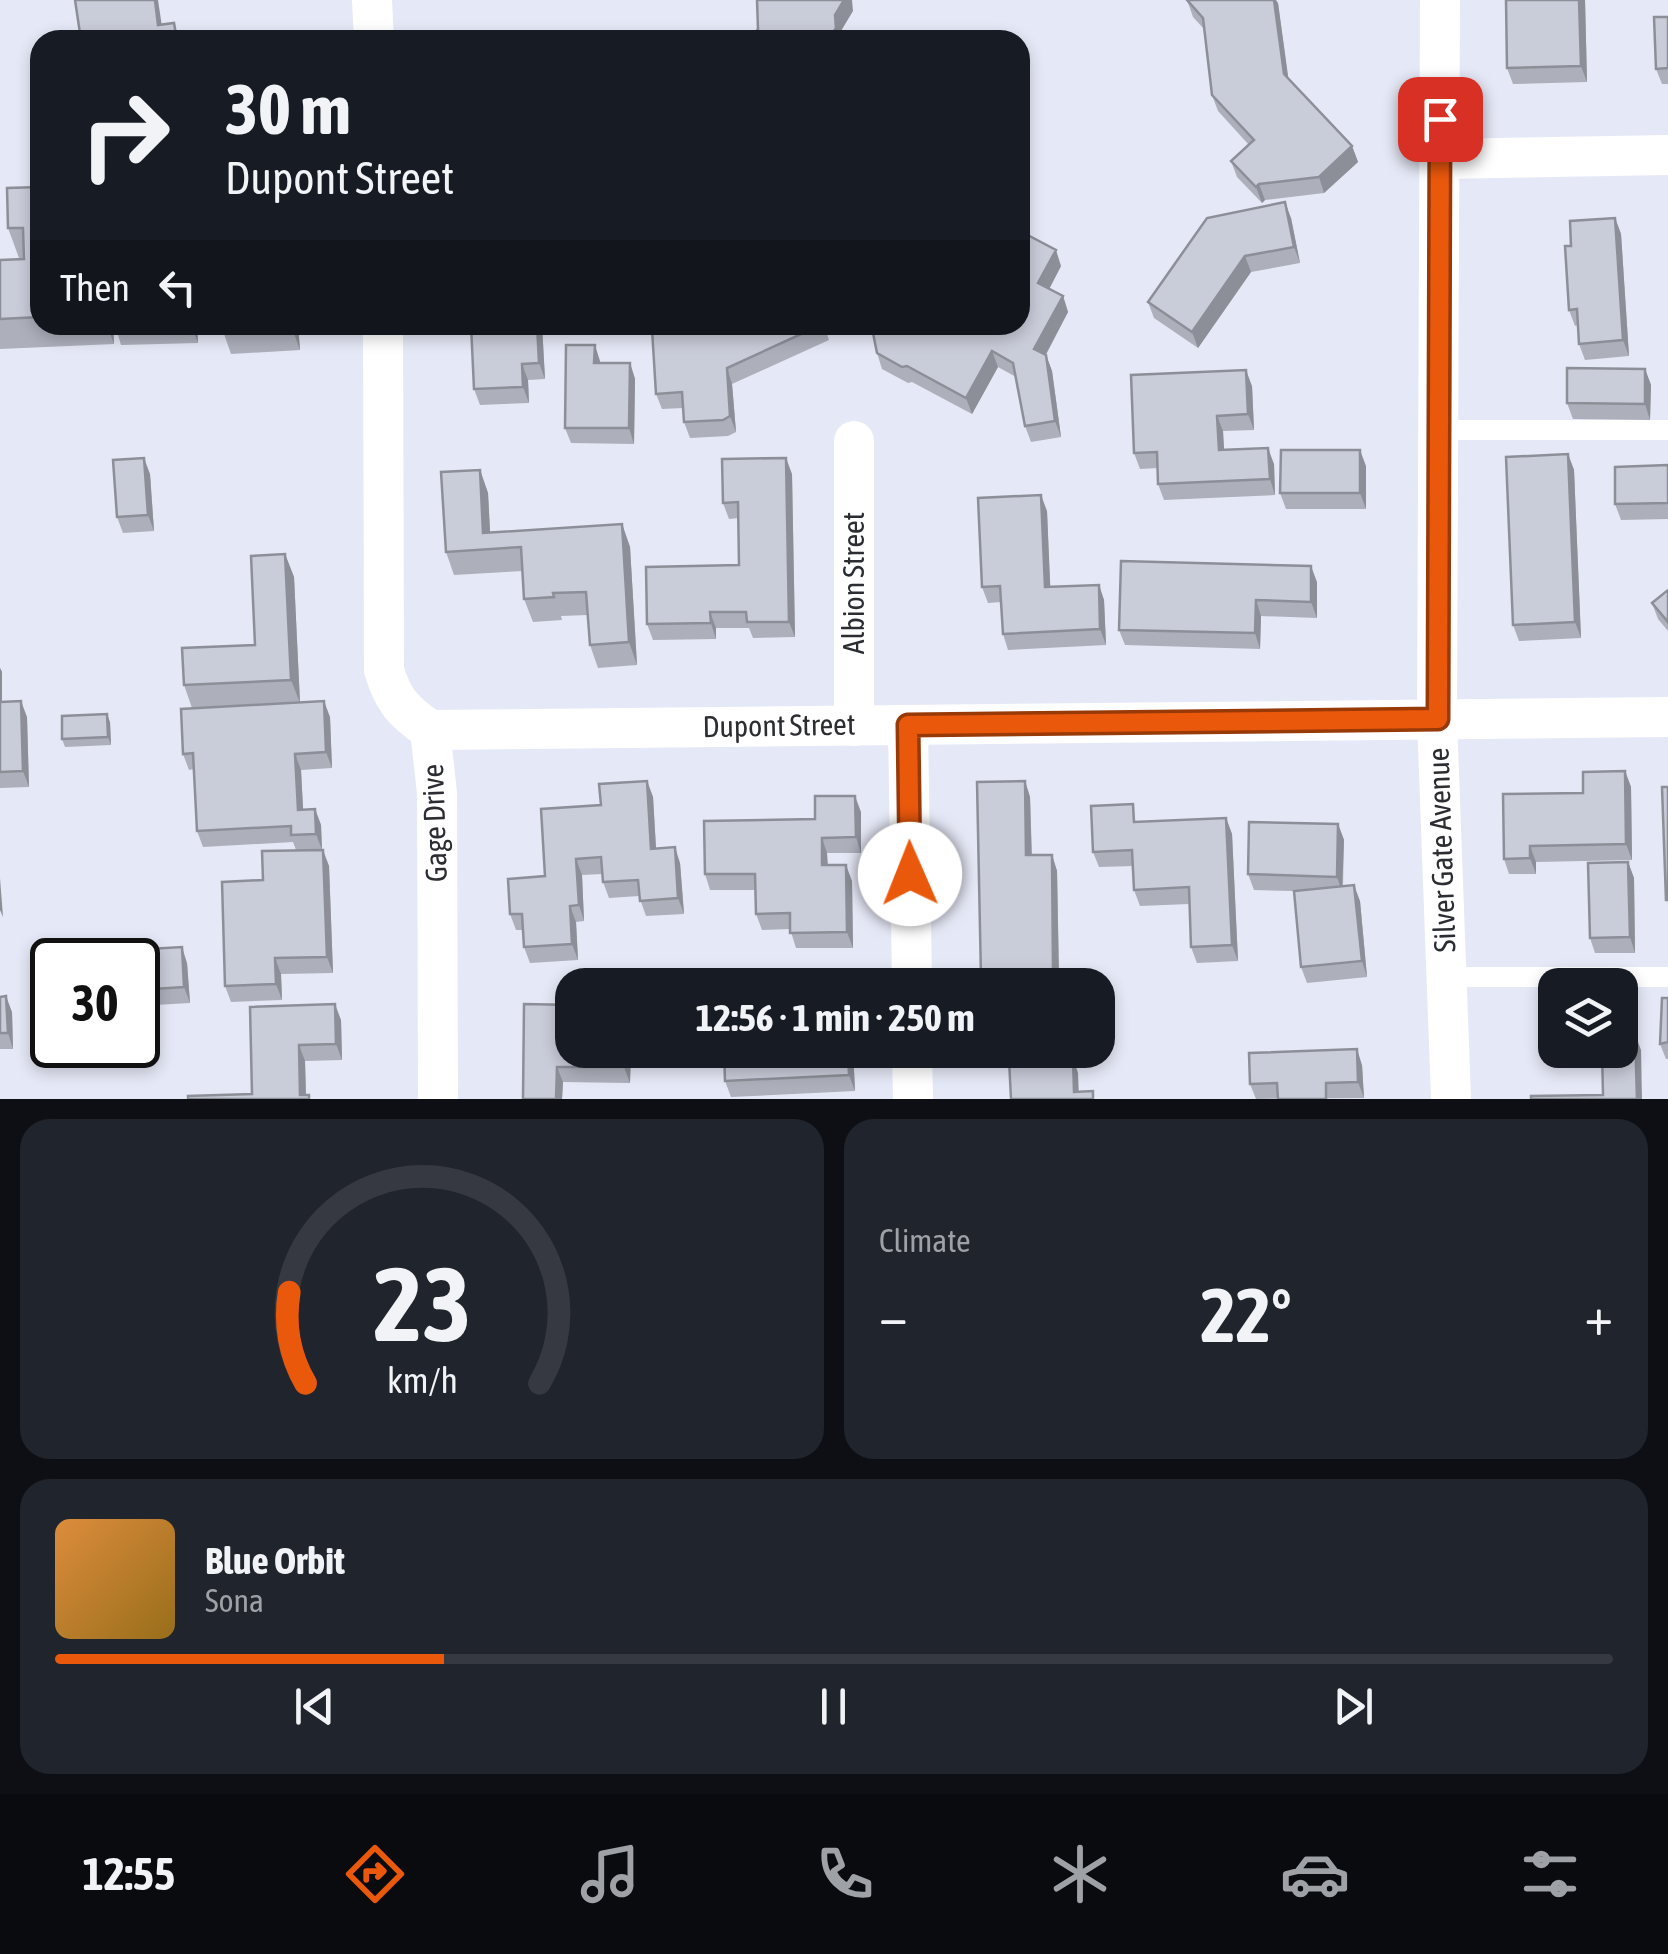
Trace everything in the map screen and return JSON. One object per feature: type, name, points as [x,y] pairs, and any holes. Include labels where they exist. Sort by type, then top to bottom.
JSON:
[{"type":"street","points":[[372,0],[374,30]]},
{"type":"street","name":"Silver Gate Avenue","points":[[1440,0],[1438,719],[1451,1099]]},
{"type":"street","points":[[1441,159],[1668,155]]},
{"type":"street","name":"Gage Drive","points":[[383,335],[384,670],[389,688],[404,712],[430,730],[437,793],[438,1099]]},
{"type":"street","name":"Albion Street","points":[[854,441],[854,726]]},
{"type":"street","name":"Dupont Street","points":[[430,730],[1668,716]]},
{"type":"street","points":[[908,725],[912,968]]},
{"type":"street","points":[[912,1068],[913,1099]]},
{"type":"lane","points":[[1440,430],[1668,430]]},
{"type":"lane","points":[[1447,977],[1668,978]]},
{"type":"building","points":[[75,0],[155,0],[158,25],[174,23],[175,30],[80,30]]},
{"type":"building","points":[[757,0],[844,0],[835,15],[835,30],[758,29]]},
{"type":"building","points":[[1187,0],[1274,0],[1284,74],[1352,146],[1319,177],[1256,187],[1231,161],[1254,140],[1212,95],[1203,18]]},
{"type":"building","points":[[1506,0],[1579,0],[1581,66],[1507,68]]},
{"type":"building","points":[[1654,17],[1668,17],[1668,68],[1656,69]]},
{"type":"building","points":[[30,187],[30,318],[0,319],[0,260],[24,259],[23,228],[8,228],[7,188]]},
{"type":"building","points":[[1285,202],[1294,247],[1245,256],[1192,332],[1148,302],[1207,218]]},
{"type":"building","points":[[1615,218],[1623,340],[1579,344],[1577,309],[1569,310],[1565,246],[1571,246],[1570,221]]},
{"type":"building","points":[[1030,236],[1056,250],[1038,283],[1063,296],[1034,349],[1046,355],[1055,421],[1025,426],[1013,363],[992,351],[966,398],[877,353],[873,335],[1030,335]]},
{"type":"building","points":[[471,335],[538,335],[539,363],[522,364],[523,387],[474,389]]},
{"type":"building","points":[[652,335],[799,335],[727,368],[730,416],[723,420],[684,422],[682,392],[656,394]]},
{"type":"building","points":[[566,345],[595,345],[594,363],[630,363],[629,428],[565,428]]},
{"type":"building","points":[[1567,368],[1645,369],[1645,404],[1567,403]]},
{"type":"building","points":[[1246,370],[1248,414],[1217,416],[1219,450],[1268,448],[1270,479],[1158,484],[1157,452],[1134,453],[1131,375]]},
{"type":"building","points":[[1281,450],[1360,450],[1360,493],[1280,493]]},
{"type":"building","points":[[1568,454],[1575,622],[1513,625],[1506,457]]},
{"type":"building","points":[[144,458],[148,515],[117,517],[113,460]]},
{"type":"building","points":[[786,458],[789,622],[747,622],[746,612],[710,612],[711,623],[647,624],[646,567],[739,565],[738,502],[723,503],[722,459]]},
{"type":"building","points":[[1668,465],[1668,503],[1615,504],[1615,467]]},
{"type":"building","points":[[480,470],[483,533],[622,524],[629,642],[590,645],[586,592],[524,599],[521,547],[446,552],[441,472]]},
{"type":"building","points":[[1041,495],[1045,587],[1099,585],[1100,629],[1003,634],[1000,586],[982,587],[978,498]]},
{"type":"building","points":[[285,554],[291,680],[184,685],[182,648],[255,645],[251,556]]},
{"type":"building","points":[[1121,561],[1311,566],[1311,602],[1256,600],[1255,633],[1119,630]]},
{"type":"building","points":[[1668,590],[1668,622],[1652,603]]},
{"type":"building","points":[[21,701],[23,771],[0,772],[0,702]]},
{"type":"building","points":[[324,701],[326,752],[295,754],[298,810],[315,809],[316,834],[291,835],[291,826],[197,831],[193,753],[183,754],[181,709]]},
{"type":"building","points":[[107,714],[108,737],[62,739],[62,716]]},
{"type":"building","points":[[1625,771],[1626,844],[1530,846],[1530,858],[1504,859],[1503,794],[1583,793],[1583,772]]},
{"type":"building","points":[[647,781],[651,849],[675,847],[678,898],[640,901],[638,880],[603,882],[601,857],[576,859],[579,905],[570,906],[572,944],[524,947],[522,914],[510,914],[508,879],[545,876],[541,809],[601,805],[599,784]]},
{"type":"building","points":[[1025,781],[1026,855],[1052,855],[1053,968],[981,968],[977,782]]},
{"type":"building","points":[[1662,787],[1668,787],[1668,900],[1666,900]]},
{"type":"building","points":[[815,796],[855,796],[856,837],[822,838],[822,865],[846,865],[847,932],[790,933],[790,913],[756,914],[755,874],[705,874],[704,821],[815,819]]},
{"type":"building","points":[[1133,804],[1134,822],[1226,818],[1232,945],[1191,947],[1189,887],[1134,890],[1132,850],[1093,852],[1091,806]]},
{"type":"building","points":[[1249,822],[1338,824],[1337,877],[1248,874]]},
{"type":"building","points":[[323,850],[327,957],[275,958],[276,984],[225,986],[222,882],[263,880],[262,851]]},
{"type":"building","points":[[1628,862],[1630,937],[1590,938],[1588,863]]},
{"type":"building","points":[[1354,885],[1362,961],[1301,967],[1294,891]]},
{"type":"building","points":[[182,947],[184,987],[160,989],[160,948]]},
{"type":"building","points":[[6,996],[8,1033],[0,1033],[0,997]]},
{"type":"building","points":[[1662,998],[1668,998],[1668,1042],[1660,1044]]},
{"type":"building","points":[[335,1004],[336,1044],[299,1045],[300,1095],[309,1095],[309,1099],[188,1099],[252,1094],[250,1007]]},
{"type":"building","points":[[524,1004],[555,1005],[556,1099],[523,1099]]},
{"type":"building","points":[[1357,1049],[1358,1082],[1326,1083],[1326,1099],[1278,1099],[1277,1083],[1250,1084],[1249,1053]]},
{"type":"building","points":[[725,1068],[849,1068],[849,1075],[725,1081]]},
{"type":"building","points":[[1009,1068],[1073,1068],[1074,1092],[1093,1091],[1093,1099],[1011,1099]]},
{"type":"building","points":[[1602,1068],[1636,1068],[1637,1099],[1531,1099],[1531,1096],[1603,1095]]},
{"type":"route","points":[[910,874],[908,725],[1438,719],[1440,119]]}]
